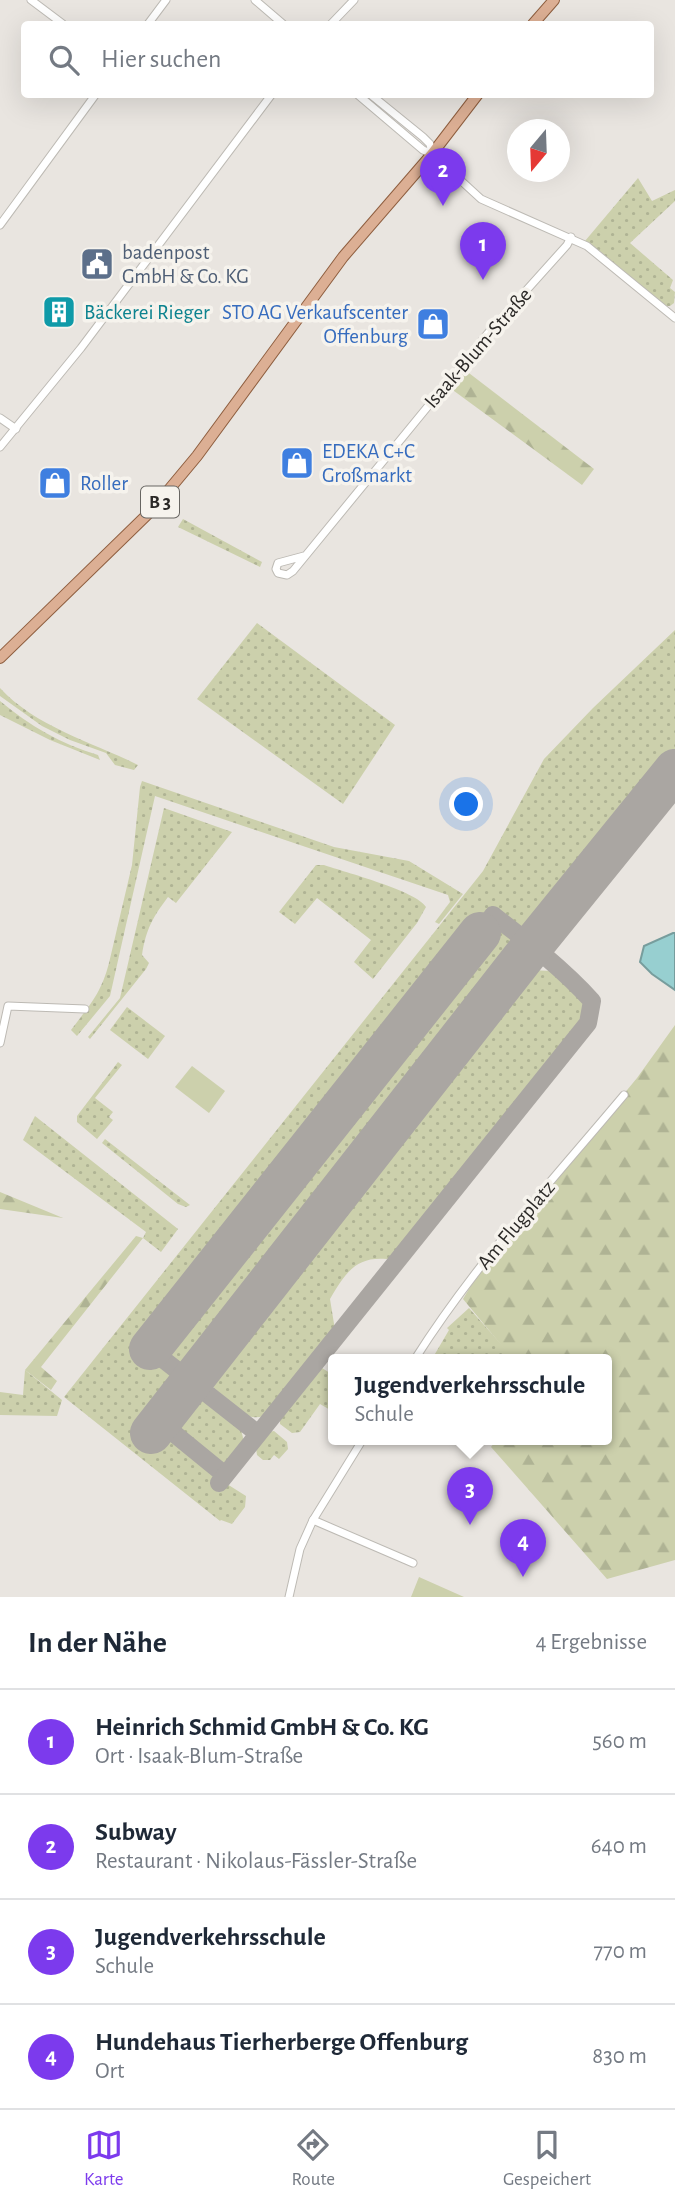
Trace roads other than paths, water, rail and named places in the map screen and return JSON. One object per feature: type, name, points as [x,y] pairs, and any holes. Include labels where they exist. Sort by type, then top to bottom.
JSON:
[{"type":"main road","points":[[536,21],[554,0]]},
{"type":"main road","name":"B 3","points":[[0,658],[152,510],[197,456],[343,257],[432,154],[475,98]]},
{"type":"street","points":[[31,0],[59,21]]},
{"type":"street","points":[[150,21],[166,0]]},
{"type":"street","points":[[255,0],[280,21]]},
{"type":"street","points":[[334,21],[354,0]]},
{"type":"street","points":[[0,225],[93,98]]},
{"type":"street","points":[[0,447],[110,310],[269,98]]},
{"type":"street","points":[[362,98],[432,154],[481,199],[571,237],[597,253],[675,318]]},
{"type":"street","points":[[375,98],[423,137],[430,144],[432,154]]},
{"type":"street","name":"Isaak-Blum-Straße","points":[[304,556],[488,334],[547,269],[571,237]]},
{"type":"street","points":[[0,418],[16,429]]},
{"type":"street","points":[[0,1043],[8,1006],[85,1009]]},
{"type":"street","name":"Am Flugplatz","points":[[418,1354],[474,1275],[624,1095]]},
{"type":"street","points":[[289,1597],[300,1549],[313,1520],[359,1445]]},
{"type":"street","points":[[313,1520],[413,1563]]},
{"type":"water","points":[[673,933],[675,990],[640,962],[644,946]]},
{"type":"place","name":"Subway","points":[[443,206]]},
{"type":"place","name":"badenpost GmbH & Co. KG","points":[[97,264]]},
{"type":"place","name":"Heinrich Schmid GmbH & Co. KG","points":[[483,280]]},
{"type":"place","name":"Bäckerei Rieger","points":[[59,312]]},
{"type":"place","name":"STO AG Verkaufscenter Offenburg","points":[[433,324]]},
{"type":"place","name":"EDEKA C+C Großmarkt","points":[[297,463]]},
{"type":"place","name":"Roller","points":[[55,483]]},
{"type":"place","name":"Jugendverkehrsschule","points":[[470,1525]]},
{"type":"place","name":"Hundehaus Tierherberge Offenburg","points":[[523,1577]]}]
